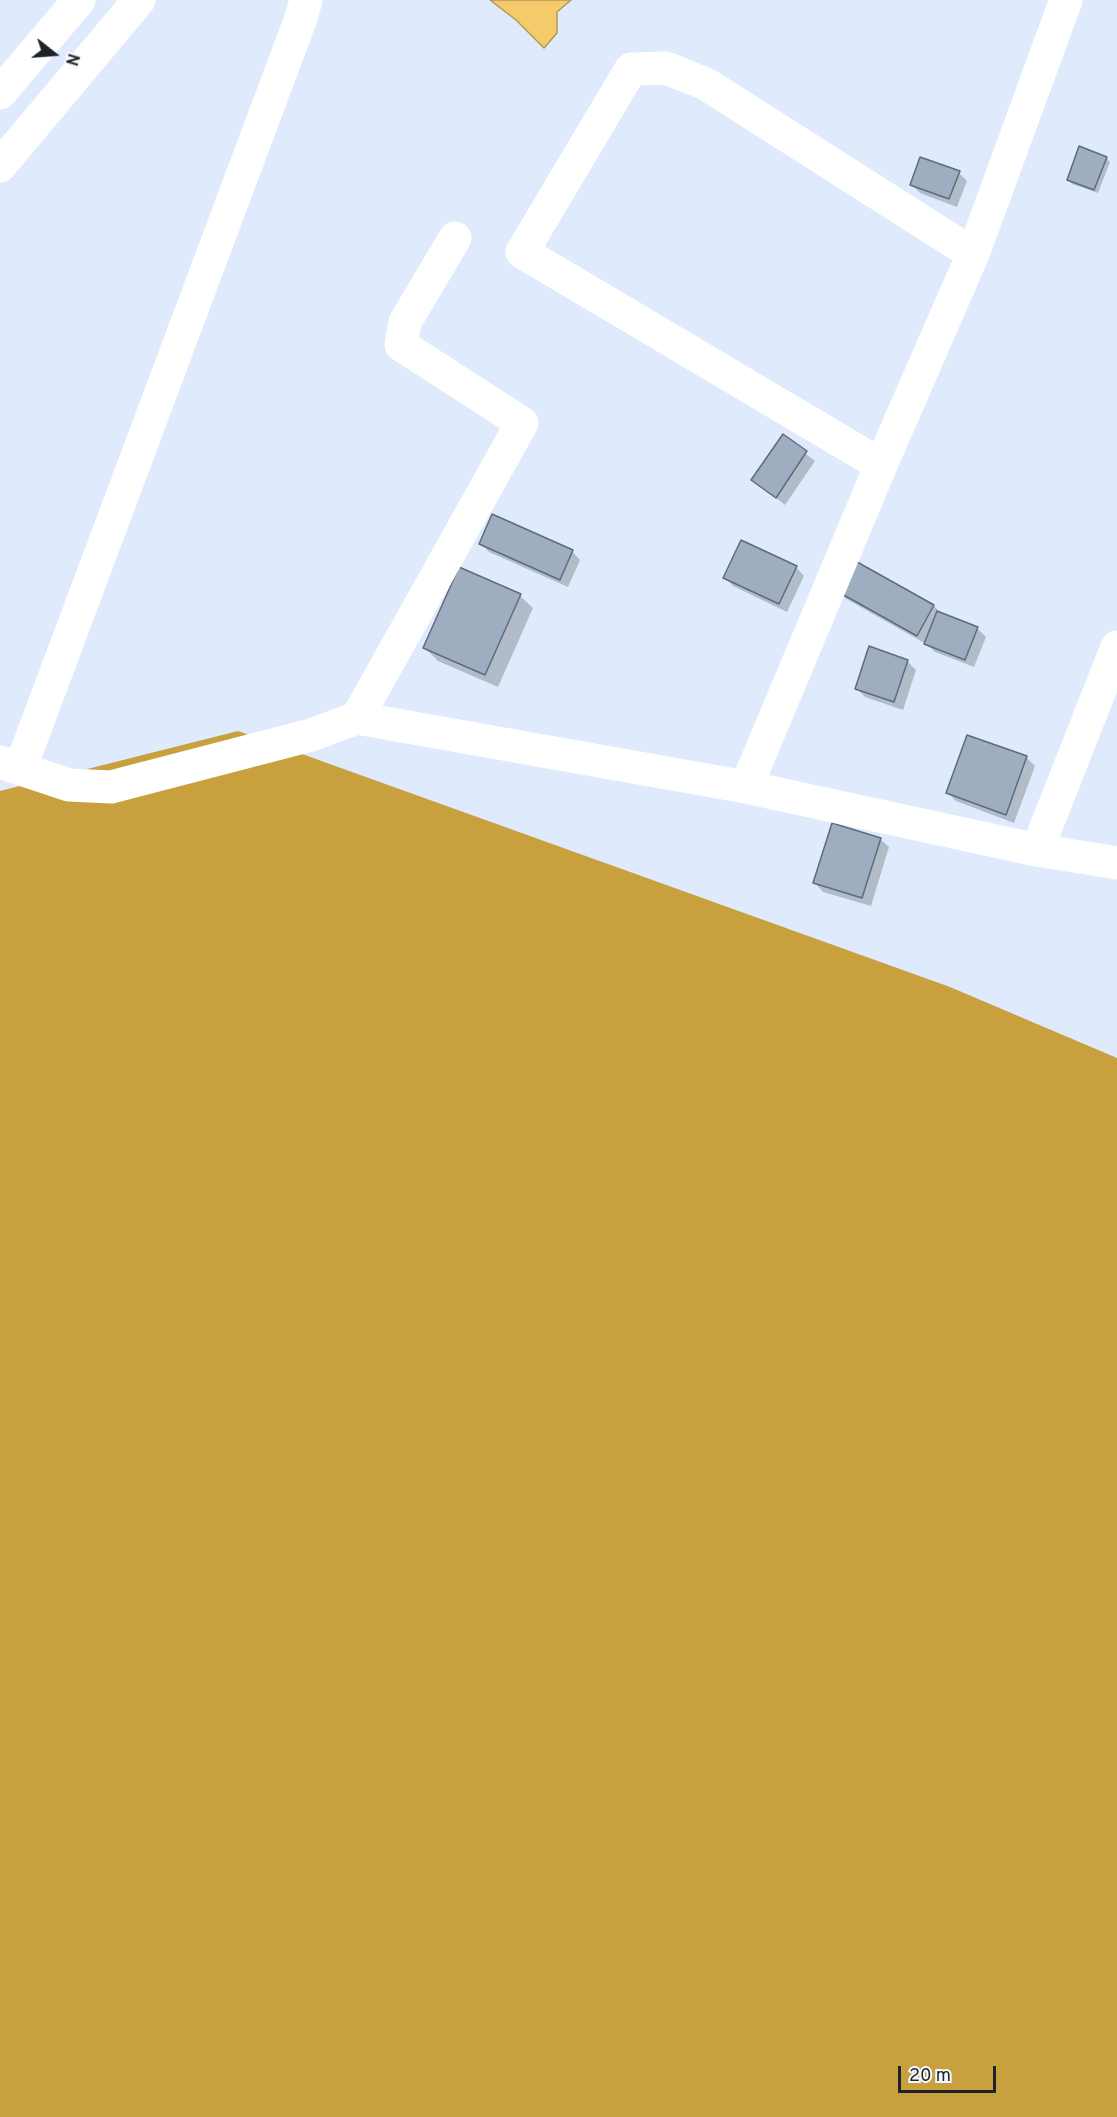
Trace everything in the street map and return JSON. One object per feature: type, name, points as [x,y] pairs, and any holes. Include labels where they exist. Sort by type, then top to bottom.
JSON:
[{"type":"street","points":[[0,93],[79,0]]},
{"type":"street","points":[[0,165],[139,0]]},
{"type":"street","points":[[306,0],[301,18],[10,766],[69,785],[111,787],[311,735],[357,718],[746,788],[1037,850],[1117,863]]},
{"type":"street","points":[[746,788],[881,465],[973,255],[1066,0]]},
{"type":"street","points":[[881,465],[522,252],[631,69],[666,69],[706,84],[973,255]]},
{"type":"street","points":[[357,718],[522,423],[401,345],[405,322],[455,238]]},
{"type":"street","points":[[1037,850],[1117,646]]},
{"type":"shaded area","points":[[490,0],[571,0],[557,12],[557,33],[544,48],[516,20]]},
{"type":"shaded area","points":[[238,731],[950,987],[1117,1058],[1117,2117],[0,2117],[0,791]]},
{"type":"building","points":[[1079,146],[1107,157],[1094,190],[1067,180]]},
{"type":"building","points":[[920,157],[960,171],[949,199],[910,185]]},
{"type":"building","points":[[783,434],[807,451],[776,498],[751,480]]},
{"type":"building","points":[[492,514],[573,550],[560,580],[479,544]]},
{"type":"building","points":[[741,540],[797,566],[779,604],[723,578]]},
{"type":"building","points":[[850,558],[934,605],[917,636],[833,589]]},
{"type":"building","points":[[459,567],[521,594],[485,675],[423,648]]},
{"type":"building","points":[[937,611],[978,627],[965,660],[924,644]]},
{"type":"building","points":[[869,646],[908,660],[894,702],[855,689]]},
{"type":"building","points":[[967,735],[1027,756],[1006,815],[946,793]]},
{"type":"building","points":[[832,823],[881,838],[862,898],[813,883]]}]
